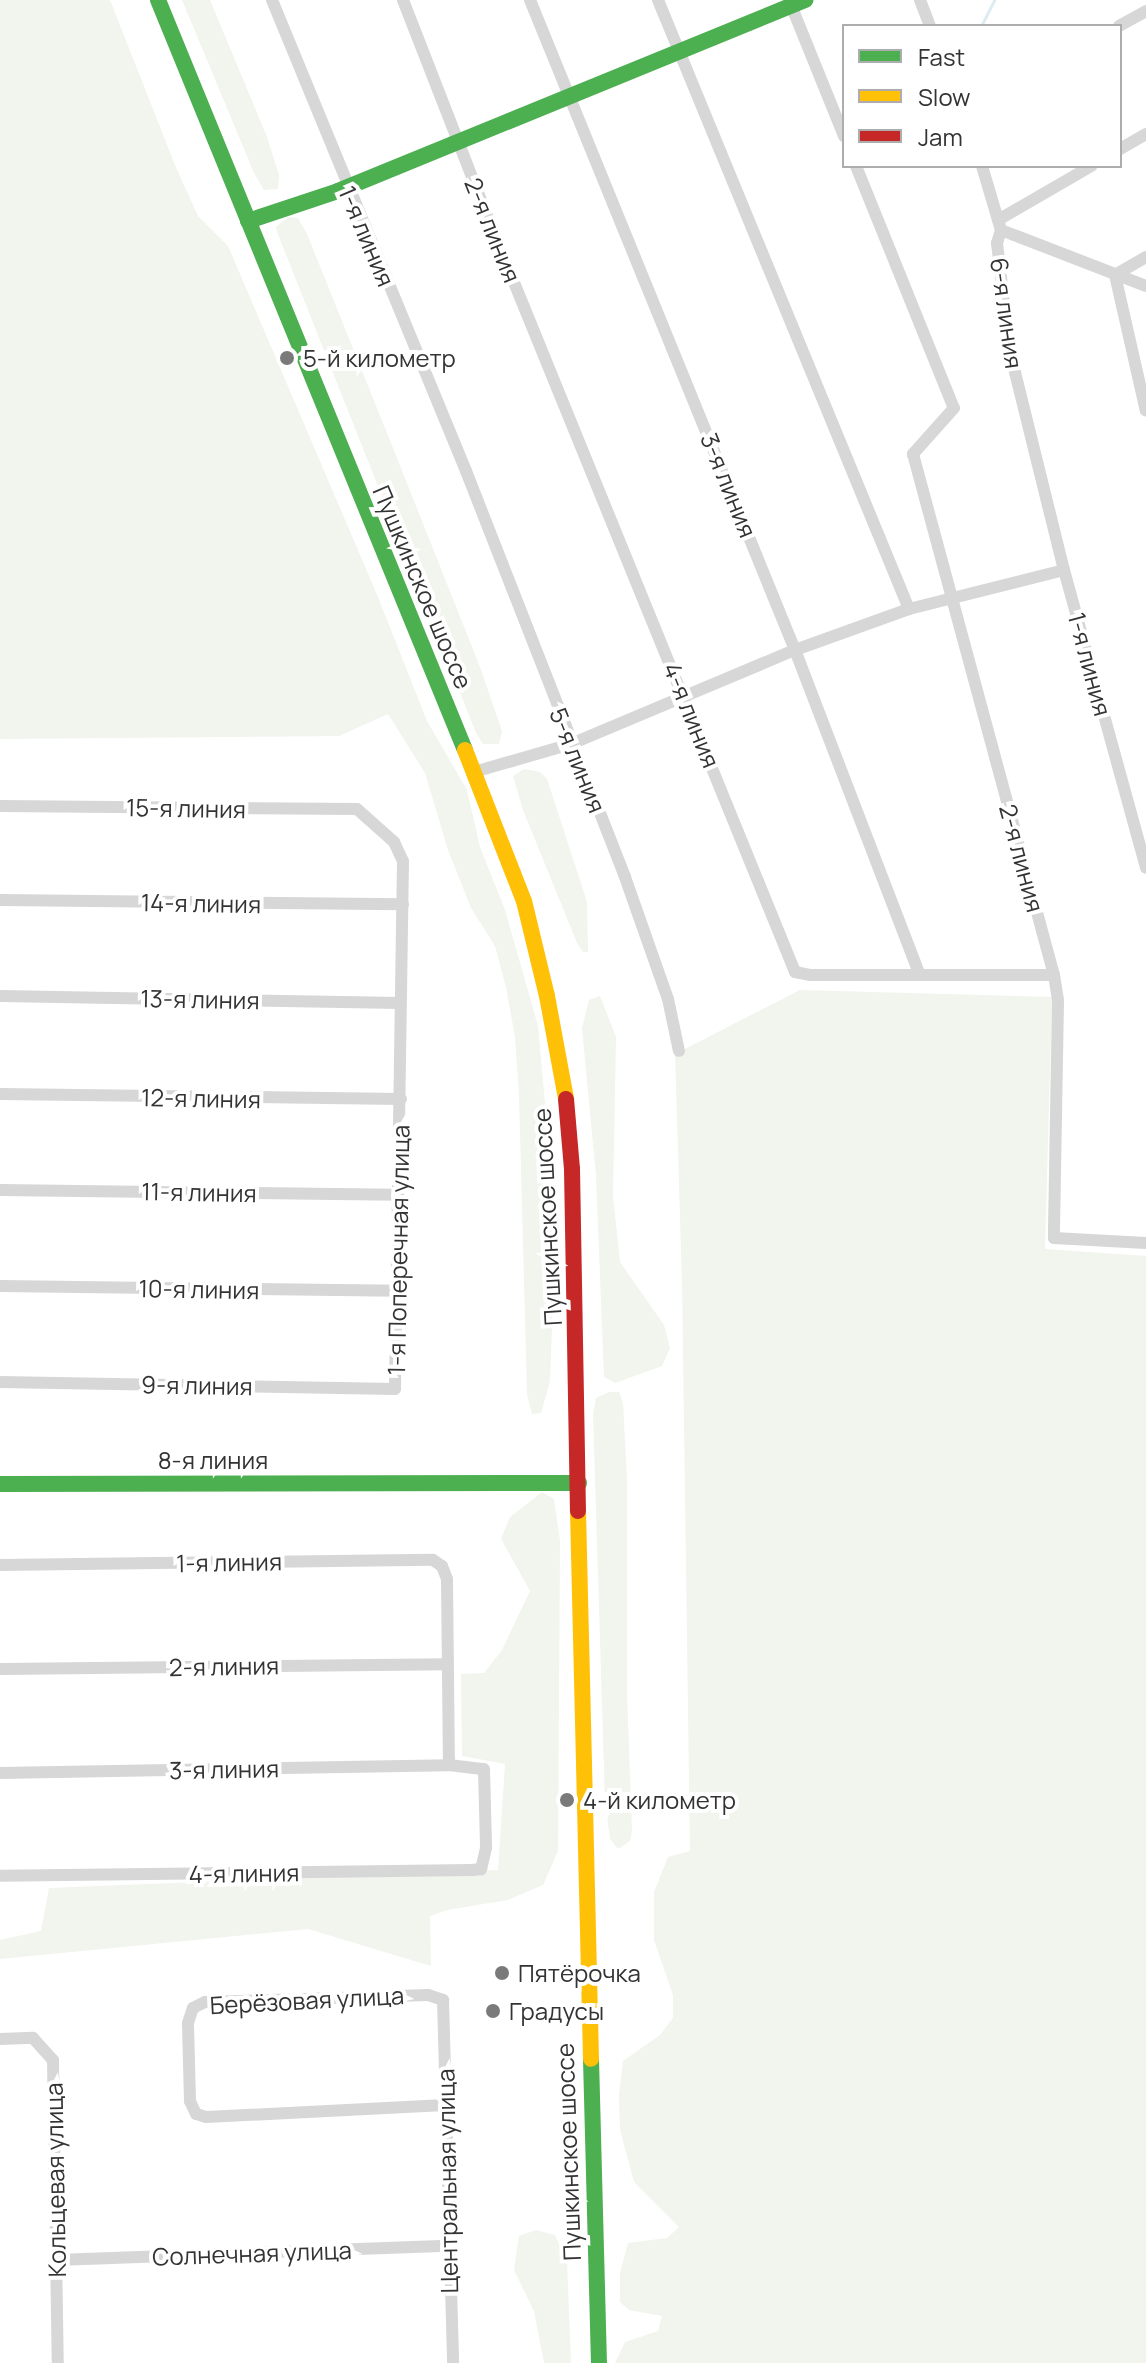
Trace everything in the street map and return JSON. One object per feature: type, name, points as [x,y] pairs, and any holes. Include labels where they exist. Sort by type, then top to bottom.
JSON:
[{"type":"main road","name":"Пушкинское шоссе","points":[[158,0],[474,772],[524,901],[547,996],[566,1102],[574,1212],[599,2363]]},
{"type":"main road","points":[[248,221],[346,187],[795,2]]},
{"type":"main road","name":"8-я линия","points":[[0,1484],[579,1483]]},
{"type":"street","name":"1-я линия","points":[[272,0],[346,187],[466,471]]},
{"type":"street","name":"2-я линия","points":[[403,0],[588,458]]},
{"type":"street","name":"3-я линия","points":[[530,0],[795,650],[919,973]]},
{"type":"street","points":[[658,0],[909,609]]},
{"type":"street","points":[[920,0],[929,24]]},
{"type":"street","points":[[795,2],[842,131]]},
{"type":"street","points":[[1122,24],[1146,11]]},
{"type":"street","points":[[1122,148],[1146,134]]},
{"type":"street","name":"2-я линия","points":[[857,168],[954,408],[913,454],[1054,975],[1058,1001],[1054,1238],[1146,1243]]},
{"type":"street","name":"6-я линия","points":[[983,168],[999,225],[997,243],[1010,352],[1037,460]]},
{"type":"street","points":[[999,225],[1088,168]]},
{"type":"street","points":[[999,225],[1146,286]]},
{"type":"street","points":[[1115,275],[1146,257]]},
{"type":"street","points":[[1115,275],[1146,411]]},
{"type":"street","name":"4-я линия","points":[[588,458],[795,972],[810,975],[919,973]]},
{"type":"street","name":"1-я линия","points":[[1037,460],[1146,868]]},
{"type":"street","name":"5-я линия","points":[[466,471],[648,938],[668,999],[679,1051]]},
{"type":"street","points":[[474,772],[571,744],[795,650],[909,609],[1064,570]]},
{"type":"street","name":"15-я линия","points":[[0,806],[357,809],[369,817]]},
{"type":"street","name":"1-я Поперечная улица","points":[[369,817],[394,842],[403,861],[400,1003],[402,1105],[397,1195],[395,1389]]},
{"type":"street","name":"14-я линия","points":[[0,900],[403,904]]},
{"type":"street","points":[[919,973],[1054,975]]},
{"type":"street","name":"13-я линия","points":[[0,996],[400,1003]]},
{"type":"street","name":"12-я линия","points":[[0,1094],[402,1105]]},
{"type":"street","name":"11-я линия","points":[[0,1190],[397,1195]]},
{"type":"street","name":"10-я линия","points":[[0,1286],[398,1291]]},
{"type":"street","name":"9-я линия","points":[[0,1382],[395,1389]]},
{"type":"street","name":"1-я линия","points":[[0,1565],[433,1560],[442,1566],[447,1579],[447,1664]]},
{"type":"street","name":"2-я линия","points":[[0,1669],[447,1664]]},
{"type":"street","points":[[447,1664],[449,1765]]},
{"type":"street","name":"3-я линия","points":[[0,1773],[449,1765],[484,1769],[484,1862]]},
{"type":"street","name":"4-я линия","points":[[0,1876],[472,1870],[481,1869],[484,1862]]},
{"type":"street","name":"Берёзовая улица","points":[[443,2000],[428,1995],[205,2002],[193,2008],[188,2023],[190,2101],[196,2114],[206,2117],[445,2105]]},
{"type":"street","name":"Центральная улица","points":[[443,2000],[453,2363]]},
{"type":"street","name":"Кольцевая улица","points":[[0,2039],[33,2038],[53,2060],[58,2363]]},
{"type":"street","name":"Солнечная улица","points":[[57,2260],[448,2246]]},
{"type":"shaded area","points":[[0,0],[110,0],[198,216],[228,246],[378,597],[427,721],[467,790],[480,847],[505,910],[538,1026],[547,1126],[554,1272],[550,1381],[541,1413],[532,1414],[527,1394],[519,1094],[515,1037],[506,987],[495,946],[471,908],[448,850],[425,773],[388,714],[339,736],[0,739]]},
{"type":"shaded area","points":[[182,0],[210,0],[267,137],[279,175],[278,189],[264,190],[254,173]]},
{"type":"shaded area","points":[[288,217],[298,218],[307,234],[393,448],[480,667],[502,731],[499,744],[483,744],[476,733],[277,232],[276,227]]},
{"type":"shaded area","points":[[524,769],[540,772],[547,779],[587,902],[588,952],[583,952],[577,943],[523,810],[513,776]]},
{"type":"shaded area","points":[[800,990],[1052,997],[1045,1249],[1146,1256],[1146,2363],[615,2363],[625,2342],[658,2331],[662,2316],[629,2310],[620,2302],[620,2273],[628,2243],[667,2238],[679,2227],[634,2182],[620,2130],[619,2095],[623,2061],[660,2035],[673,2018],[673,1995],[654,1940],[654,1892],[668,1857],[690,1851],[682,1281],[675,1054]]},
{"type":"shaded area","points":[[600,996],[616,1037],[613,1196],[620,1262],[664,1325],[670,1348],[662,1366],[615,1383],[604,1377],[596,1176],[582,1028],[589,1000]]},
{"type":"shaded area","points":[[609,1392],[619,1392],[623,1403],[627,1479],[627,1694],[632,1831],[630,1841],[618,1849],[610,1839],[605,1800],[593,1415],[596,1398]]},
{"type":"shaded area","points":[[542,1492],[554,1499],[560,1541],[558,1851],[543,1885],[508,1900],[447,1910],[430,1916],[431,1966],[308,1929],[0,1959],[0,1940],[41,1931],[49,1888],[498,1870],[505,1764],[462,1756],[461,1674],[484,1673],[502,1650],[530,1591],[501,1539],[510,1517]]},
{"type":"shaded area","points":[[536,2230],[555,2235],[567,2262],[571,2363],[544,2363],[534,2311],[514,2270],[519,2236]]},
{"type":"waterway","points":[[982,24],[994,0]]},
{"type":"traffic: fast","points":[[158,0],[465,750]]},
{"type":"traffic: fast","points":[[248,221],[338,191],[805,0]]},
{"type":"traffic: fast","points":[[0,1484],[579,1483]]},
{"type":"traffic: fast","points":[[591,2059],[599,2363]]},
{"type":"traffic: slow","points":[[465,750],[524,901],[547,996],[566,1099]]},
{"type":"traffic: slow","points":[[578,1511],[591,2059]]},
{"type":"traffic: jam","points":[[566,1099],[572,1169],[578,1511]]},
{"type":"place","name":"5-й километр","points":[[287,358]]},
{"type":"place","name":"4-й километр","points":[[567,1800]]},
{"type":"place","name":"Пятёрочка","points":[[502,1973]]},
{"type":"place","name":"Градусы","points":[[493,2011]]}]
